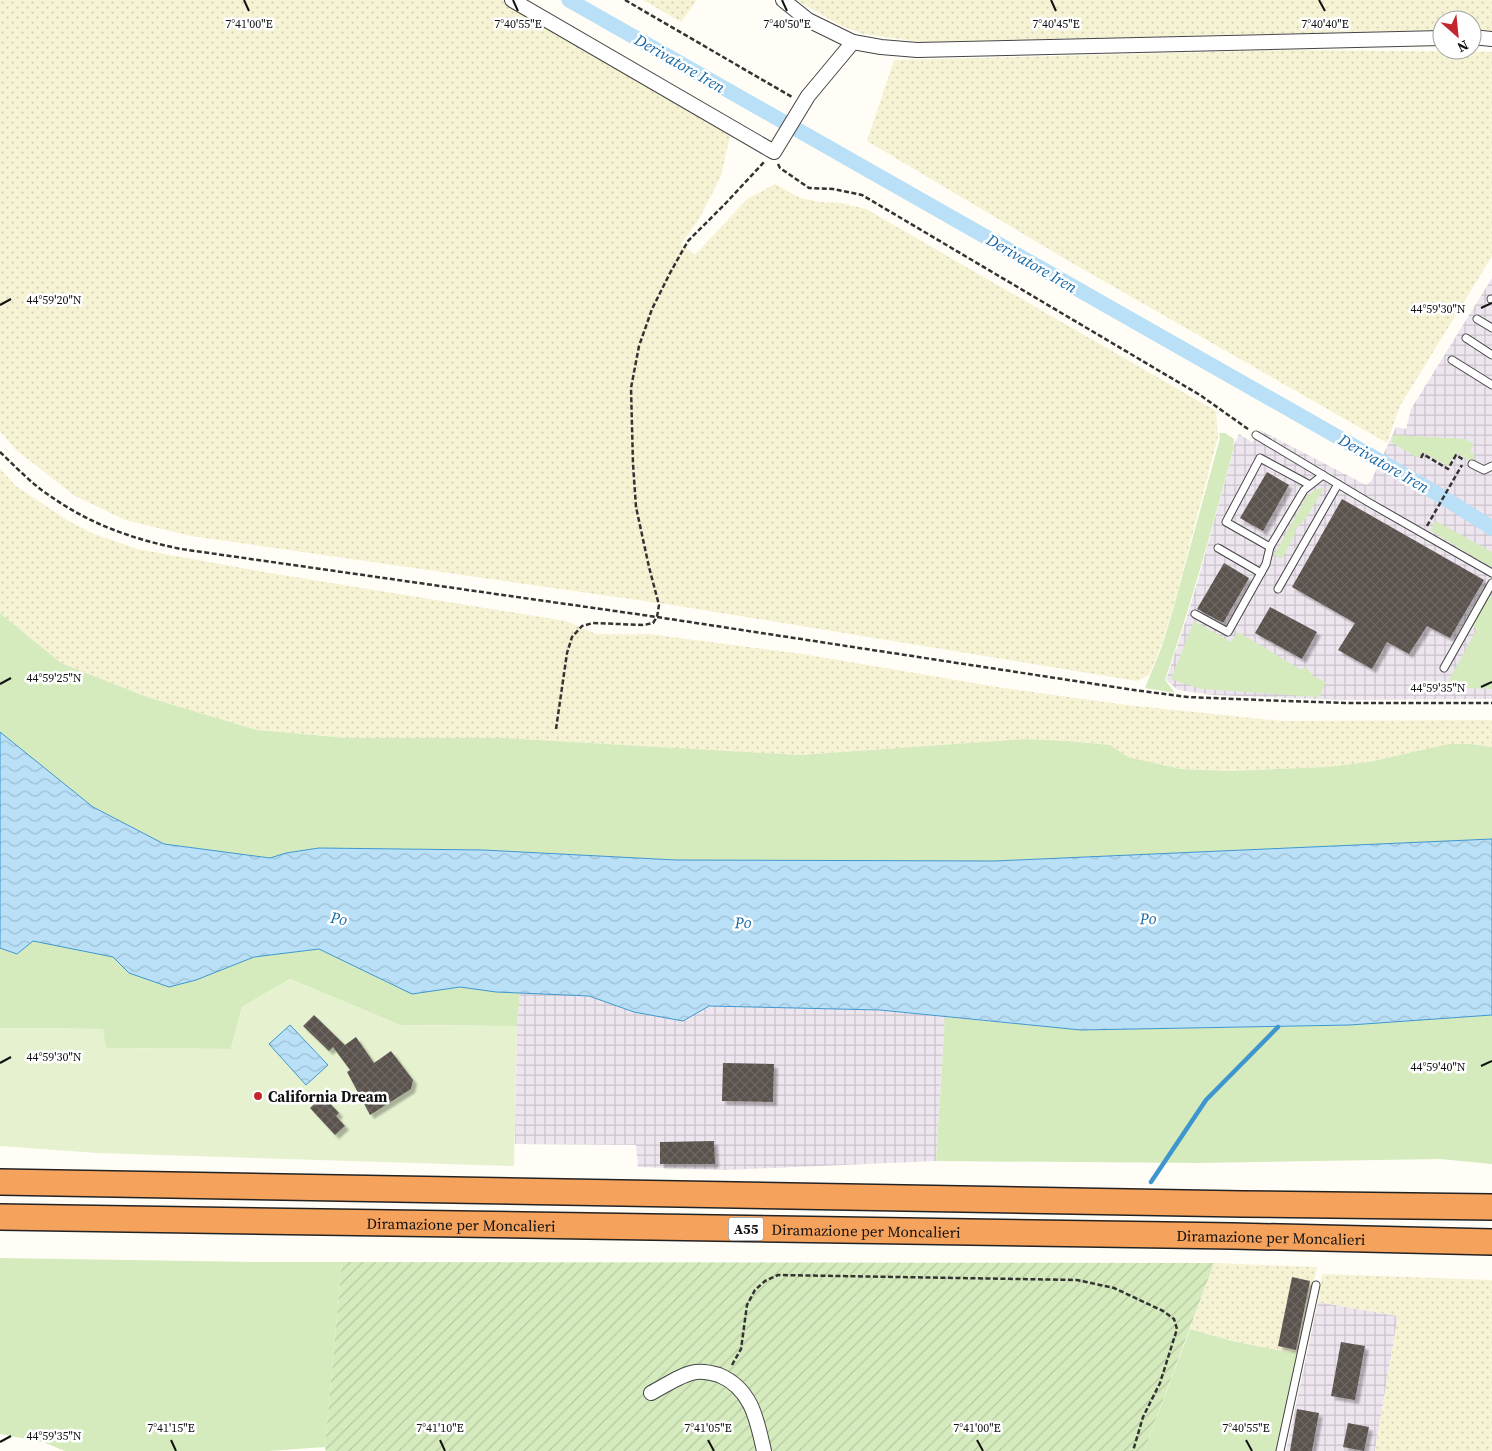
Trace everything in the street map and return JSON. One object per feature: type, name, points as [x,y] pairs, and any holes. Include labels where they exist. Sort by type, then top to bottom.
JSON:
[{"type":"highway","name":"A55","points":[[0,1182],[1492,1207]]},
{"type":"highway","name":"Diramazione per Moncalieri","points":[[0,1217],[1492,1242]]},
{"type":"street","points":[[512,0],[774,152],[808,96],[853,42]]},
{"type":"street","points":[[783,0],[808,20],[853,42],[917,50],[1432,38]]},
{"type":"street","points":[[651,1394],[681,1377],[697,1372],[712,1373],[724,1378],[734,1384],[749,1400],[758,1424],[764,1451]]},
{"type":"lane","points":[[1478,318],[1492,328]]},
{"type":"lane","points":[[1466,338],[1492,355]]},
{"type":"lane","points":[[1452,360],[1492,385]]},
{"type":"lane","points":[[1256,435],[1323,476],[1492,573]]},
{"type":"lane","points":[[1270,547],[1226,522],[1260,458],[1310,485]]},
{"type":"lane","points":[[1472,464],[1484,470],[1492,466]]},
{"type":"lane","points":[[1195,614],[1228,632],[1266,564],[1270,547],[1304,490],[1323,476]]},
{"type":"lane","points":[[1278,589],[1338,484]]},
{"type":"lane","points":[[1218,548],[1261,573]]},
{"type":"lane","points":[[1444,668],[1492,582]]},
{"type":"lane","points":[[1280,1451],[1316,1286]]},
{"type":"path","points":[[625,0],[794,98],[808,96]]},
{"type":"path","points":[[556,729],[567,653],[572,637],[582,626],[593,623],[644,625],[653,623],[657,617],[659,605],[636,507],[632,464],[631,388],[640,346],[652,309],[688,241],[774,152],[780,168],[809,188],[833,189],[862,195],[1200,395],[1256,435]]},
{"type":"path","points":[[0,452],[42,491],[103,526],[149,542],[181,549],[657,617],[1187,697],[1335,703],[1492,703]]},
{"type":"path","points":[[1421,458],[1423,454],[1448,469],[1456,455],[1472,464]]},
{"type":"path","points":[[1428,525],[1456,475]]},
{"type":"path","points":[[724,1378],[741,1349],[747,1305],[755,1290],[764,1281],[778,1275],[1077,1280],[1114,1288],[1163,1311],[1174,1320],[1177,1329],[1160,1383],[1143,1418],[1133,1451]]},
{"type":"shaded area","points":[[0,0],[504,0],[730,136],[721,176],[698,221],[681,244],[695,255],[747,199],[775,184],[800,198],[820,202],[841,203],[866,209],[1216,411],[1218,437],[1173,608],[1161,646],[1149,675],[1137,681],[679,606],[191,536],[125,520],[75,496],[15,449],[0,431]]},
{"type":"shaded area","points":[[643,0],[697,0],[681,22]]},
{"type":"shaded area","points":[[796,0],[1492,0],[1492,31],[1482,30],[1482,10],[1432,10],[1432,30],[921,42],[863,34],[842,26]]},
{"type":"shaded area","points":[[1293,50],[1432,51],[1432,60],[1482,60],[1482,52],[1492,52],[1492,256],[1400,406],[1387,443],[1072,263],[867,141],[894,60]]},
{"type":"shaded area","points":[[1492,278],[1492,699],[1340,700],[1212,695],[1178,690],[1166,680],[1187,617],[1233,447],[1239,434],[1252,442],[1260,430],[1366,485],[1371,481],[1396,427],[1406,429],[1411,409]]},
{"type":"shaded area","points":[[0,469],[16,486],[67,520],[92,533],[137,549],[276,574],[566,621],[596,634],[649,634],[803,654],[1003,688],[1127,705],[1281,721],[1492,720],[1492,747],[1471,744],[1369,762],[1327,767],[1230,771],[1181,769],[1128,757],[1110,745],[1026,739],[800,755],[505,738],[347,738],[257,730],[147,697],[61,663],[0,613]]},
{"type":"shaded area","points":[[520,993],[589,996],[634,1012],[683,1021],[709,1006],[880,1010],[945,1017],[936,1161],[726,1170],[638,1167],[636,1145],[515,1144],[517,1026]]},
{"type":"shaded area","points":[[1214,1263],[1317,1267],[1298,1354],[1232,1341],[1190,1329]]},
{"type":"shaded area","points":[[1322,1274],[1492,1280],[1492,1451],[1375,1451],[1398,1316],[1318,1302]]},
{"type":"shaded area","points":[[1318,1302],[1398,1316],[1375,1451],[1286,1451]]},
{"type":"green space","points":[[1219,433],[1225,433],[1234,439],[1233,451],[1209,538],[1165,680],[1175,693],[1145,688],[1162,646],[1172,613],[1220,438]]},
{"type":"green space","points":[[1394,435],[1465,439],[1474,444],[1470,452],[1475,454],[1472,462],[1456,453],[1448,466],[1422,452],[1418,458],[1391,442]]},
{"type":"green space","points":[[1324,488],[1306,518],[1295,530],[1296,532],[1282,559],[1274,555],[1307,496],[1317,489]]},
{"type":"green space","points":[[1436,521],[1492,552],[1492,567],[1430,530]]},
{"type":"green space","points":[[1492,595],[1492,689],[1445,687],[1477,629],[1472,626]]},
{"type":"green space","points":[[0,613],[61,663],[147,697],[257,730],[347,738],[505,738],[800,755],[1026,739],[1110,745],[1128,757],[1181,769],[1230,771],[1327,767],[1369,762],[1449,744],[1471,744],[1492,747],[1492,839],[995,861],[676,860],[483,850],[319,848],[286,853],[270,858],[164,844],[93,807],[0,732]]},
{"type":"green space","points":[[1194,621],[1231,642],[1238,632],[1300,669],[1307,668],[1313,676],[1326,682],[1319,697],[1201,689],[1171,679]]},
{"type":"green space","points":[[33,941],[113,957],[129,973],[196,980],[254,957],[319,949],[412,994],[460,987],[520,993],[517,1026],[400,1025],[290,979],[242,1007],[231,1049],[105,1048],[103,1029],[0,1028],[0,948],[17,954]]},
{"type":"green space","name":"California Dream","points":[[290,979],[400,1025],[517,1026],[514,1166],[97,1153],[0,1146],[0,1028],[103,1029],[106,1048],[231,1049],[242,1007]]},
{"type":"green space","points":[[1492,1015],[1492,1164],[1440,1159],[1198,1163],[936,1161],[945,1017],[1081,1030],[1350,1025]]},
{"type":"green space","points":[[0,1258],[342,1262],[325,1447],[268,1451],[65,1451],[43,1442],[0,1434]]},
{"type":"green space","points":[[342,1262],[1214,1263],[1144,1451],[326,1451]]},
{"type":"green space","points":[[1190,1329],[1232,1341],[1298,1354],[1277,1451],[1144,1451]]},
{"type":"water","name":"Po","points":[[0,732],[93,807],[164,844],[270,858],[286,853],[319,848],[483,850],[676,860],[995,861],[1492,839],[1492,1015],[1350,1025],[1081,1030],[880,1010],[709,1006],[683,1021],[634,1012],[589,996],[496,992],[460,987],[412,994],[319,949],[254,957],[196,980],[169,987],[129,973],[113,957],[33,941],[17,954],[0,948]]},
{"type":"water","points":[[290,1025],[328,1065],[306,1085],[269,1044]]},
{"type":"building","points":[[1267,472],[1289,485],[1263,531],[1240,518]]},
{"type":"building","points":[[1342,499],[1484,580],[1450,638],[1427,626],[1409,654],[1387,642],[1372,669],[1338,650],[1355,623],[1292,587]]},
{"type":"building","points":[[1224,563],[1249,578],[1223,623],[1197,609]]},
{"type":"building","points":[[1270,607],[1317,632],[1302,659],[1255,633]]},
{"type":"building","points":[[314,1015],[345,1045],[356,1037],[374,1063],[391,1051],[413,1080],[411,1089],[370,1115],[347,1072],[350,1070],[333,1047],[329,1051],[303,1026]]},
{"type":"building","points":[[723,1063],[774,1064],[773,1102],[722,1101]]},
{"type":"building","points":[[323,1096],[339,1113],[336,1116],[345,1126],[335,1135],[310,1108]]},
{"type":"building","points":[[714,1141],[715,1164],[660,1164],[660,1142]]},
{"type":"building","points":[[1292,1277],[1310,1281],[1296,1350],[1278,1346]]},
{"type":"building","points":[[1341,1342],[1365,1346],[1355,1400],[1331,1396]]},
{"type":"building","points":[[1297,1409],[1319,1413],[1312,1451],[1290,1451]]},
{"type":"building","points":[[1348,1423],[1369,1427],[1364,1451],[1343,1447]]},
{"type":"waterway","name":"Derivatore Iren","points":[[569,0],[1438,494],[1492,528]]},
{"type":"waterway","points":[[1151,1182],[1206,1100],[1278,1027]]},
{"type":"place","name":"California Dream","points":[[258,1096]]}]
